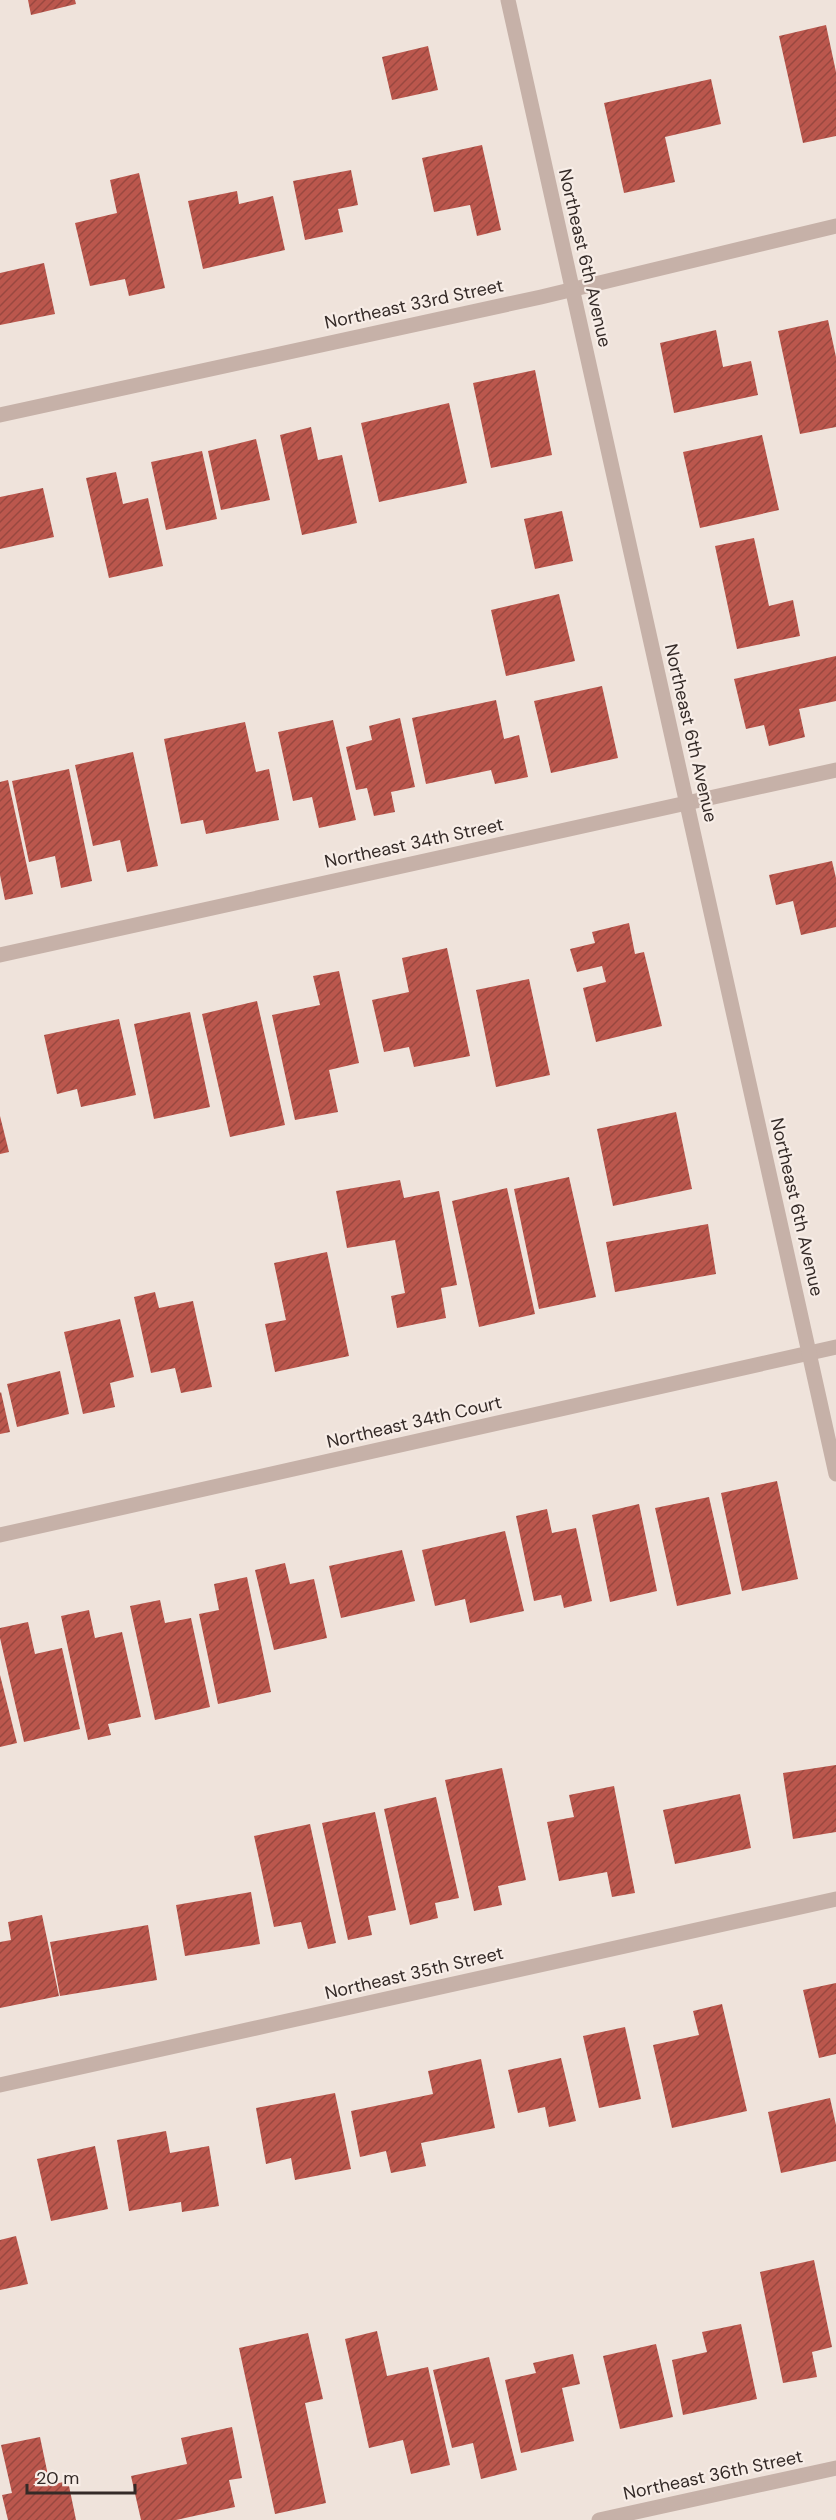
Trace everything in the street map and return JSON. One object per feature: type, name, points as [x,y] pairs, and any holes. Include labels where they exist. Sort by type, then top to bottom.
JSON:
[{"type":"street","name":"Northeast 6th Avenue","points":[[508,0],[836,1474]]},
{"type":"street","name":"Northeast 33rd Street","points":[[0,415],[572,289],[836,226]]},
{"type":"street","name":"Northeast 34th Street","points":[[0,955],[836,770]]},
{"type":"street","name":"Northeast 34th Court","points":[[0,1535],[836,1347]]},
{"type":"street","name":"Northeast 35th Street","points":[[0,2085],[836,1899]]},
{"type":"street","name":"Northeast 36th Street","points":[[599,2520],[836,2468]]},
{"type":"building","points":[[28,0],[75,0],[76,4],[31,15]]},
{"type":"building","points":[[826,25],[836,72],[836,136],[803,143],[779,36]]},
{"type":"building","points":[[428,46],[438,90],[392,100],[382,57]]},
{"type":"building","points":[[711,79],[721,124],[665,137],[675,182],[624,193],[604,103]]},
{"type":"building","points":[[482,145],[501,230],[477,236],[470,205],[434,212],[422,158]]},
{"type":"building","points":[[351,170],[358,205],[338,209],[343,232],[305,240],[293,181]]},
{"type":"building","points":[[139,173],[165,288],[129,296],[125,279],[90,286],[75,223],[117,213],[110,180]]},
{"type":"building","points":[[237,191],[239,204],[273,196],[285,250],[203,269],[188,201]]},
{"type":"building","points":[[44,263],[55,314],[0,325],[0,273]]},
{"type":"building","points":[[828,320],[836,357],[836,427],[800,434],[778,331]]},
{"type":"building","points":[[716,330],[723,367],[751,361],[758,395],[674,413],[660,343]]},
{"type":"building","points":[[535,370],[552,455],[491,468],[473,383]]},
{"type":"building","points":[[449,403],[467,483],[379,502],[361,423]]},
{"type":"building","points":[[311,427],[318,460],[342,455],[357,523],[302,535],[280,435]]},
{"type":"building","points":[[762,435],[779,510],[700,528],[683,452]]},
{"type":"building","points":[[256,439],[270,500],[221,510],[208,451]]},
{"type":"building","points":[[202,451],[217,519],[166,530],[151,462]]},
{"type":"building","points":[[116,472],[123,504],[148,498],[163,566],[109,578],[86,478]]},
{"type":"building","points":[[43,488],[54,537],[0,549],[0,497]]},
{"type":"building","points":[[562,511],[573,561],[535,569],[524,519]]},
{"type":"building","points":[[754,538],[769,606],[793,600],[800,636],[737,649],[715,546]]},
{"type":"building","points":[[559,594],[575,661],[506,676],[491,610]]},
{"type":"building","points":[[836,656],[836,701],[799,709],[805,737],[769,746],[764,725],[746,729],[734,679]]},
{"type":"building","points":[[602,686],[618,758],[551,773],[534,701]]},
{"type":"building","points":[[496,700],[504,739],[519,735],[528,777],[495,784],[491,770],[426,784],[412,718]]},
{"type":"building","points":[[400,718],[415,787],[391,792],[395,812],[374,816],[367,788],[356,790],[346,747],[372,740],[369,726]]},
{"type":"building","points":[[333,720],[356,820],[319,828],[312,797],[293,801],[278,732]]},
{"type":"building","points":[[245,722],[256,772],[269,769],[279,820],[206,834],[203,820],[181,824],[164,739]]},
{"type":"building","points":[[133,752],[158,866],[127,872],[120,840],[93,846],[75,765]]},
{"type":"building","points":[[69,769],[92,881],[61,888],[55,856],[29,862],[12,781]]},
{"type":"building","points":[[8,780],[33,894],[5,900],[0,875],[0,782]]},
{"type":"building","points":[[832,861],[836,878],[836,927],[801,935],[793,901],[776,905],[769,875]]},
{"type":"building","points":[[629,923],[635,954],[644,952],[662,1026],[596,1042],[583,988],[606,982],[602,966],[577,972],[570,949],[595,943],[592,932]]},
{"type":"building","points":[[447,948],[470,1056],[414,1067],[409,1047],[384,1052],[372,1000],[409,992],[402,958]]},
{"type":"building","points":[[339,971],[359,1063],[329,1070],[338,1112],[295,1120],[272,1015],[320,1005],[313,976]]},
{"type":"building","points":[[529,979],[550,1075],[496,1087],[476,990]]},
{"type":"building","points":[[257,1001],[285,1125],[230,1137],[202,1014]]},
{"type":"building","points":[[190,1012],[210,1107],[154,1119],[134,1024]]},
{"type":"building","points":[[119,1019],[136,1095],[81,1107],[77,1089],[57,1094],[44,1035]]},
{"type":"building","points":[[676,1112],[692,1189],[613,1206],[597,1129]]},
{"type":"building","points":[[0,1116],[9,1152],[0,1154]]},
{"type":"building","points":[[569,1177],[596,1297],[539,1309],[514,1189]]},
{"type":"building","points":[[400,1180],[404,1198],[439,1191],[457,1285],[441,1288],[446,1318],[397,1328],[391,1296],[405,1293],[395,1240],[347,1248],[336,1191]]},
{"type":"building","points":[[507,1188],[535,1314],[479,1327],[452,1201]]},
{"type":"building","points":[[708,1224],[716,1274],[615,1292],[606,1242]]},
{"type":"building","points":[[327,1252],[349,1356],[275,1372],[265,1324],[286,1320],[274,1263]]},
{"type":"building","points":[[155,1292],[159,1308],[193,1301],[212,1387],[181,1393],[175,1368],[151,1373],[134,1297]]},
{"type":"building","points":[[120,1319],[134,1377],[110,1383],[115,1407],[83,1414],[64,1332]]},
{"type":"building","points":[[60,1371],[69,1414],[17,1427],[7,1384]]},
{"type":"building","points":[[0,1393],[10,1432],[0,1434]]},
{"type":"building","points":[[777,1481],[798,1579],[742,1591],[721,1493]]},
{"type":"building","points":[[709,1497],[731,1594],[677,1606],[655,1508]]},
{"type":"building","points":[[639,1504],[657,1591],[610,1602],[592,1515]]},
{"type":"building","points":[[547,1509],[552,1533],[576,1528],[592,1601],[564,1608],[561,1595],[534,1601],[516,1516]]},
{"type":"building","points":[[505,1531],[524,1611],[470,1623],[465,1599],[435,1606],[422,1550]]},
{"type":"building","points":[[402,1550],[415,1601],[341,1618],[329,1566]]},
{"type":"building","points":[[285,1563],[290,1584],[314,1579],[327,1638],[274,1650],[255,1570]]},
{"type":"building","points":[[247,1577],[271,1692],[218,1704],[199,1614],[219,1610],[214,1584]]},
{"type":"building","points":[[160,1600],[165,1623],[191,1618],[210,1707],[155,1720],[130,1606]]},
{"type":"building","points":[[89,1610],[95,1638],[122,1632],[141,1717],[108,1724],[111,1735],[88,1740],[61,1616]]},
{"type":"building","points":[[28,1622],[35,1654],[62,1648],[80,1729],[24,1742],[0,1638],[0,1628]]},
{"type":"building","points":[[0,1675],[17,1743],[0,1747]]},
{"type":"building","points":[[836,1765],[836,1832],[793,1839],[783,1773]]},
{"type":"building","points":[[502,1768],[526,1880],[498,1886],[502,1905],[474,1911],[445,1780]]},
{"type":"building","points":[[614,1786],[635,1893],[612,1897],[607,1872],[559,1881],[547,1822],[574,1817],[569,1795]]},
{"type":"building","points":[[740,1794],[751,1848],[675,1864],[663,1810]]},
{"type":"building","points":[[436,1797],[459,1898],[435,1903],[438,1918],[410,1925],[384,1809]]},
{"type":"building","points":[[375,1812],[396,1910],[368,1916],[372,1935],[348,1940],[322,1823]]},
{"type":"building","points":[[310,1824],[336,1943],[308,1949],[301,1922],[274,1927],[254,1836]]},
{"type":"building","points":[[251,1892],[260,1944],[185,1956],[176,1905]]},
{"type":"building","points":[[42,1915],[59,1996],[0,2008],[0,1942],[11,1940],[8,1922]]},
{"type":"building","points":[[148,1925],[157,1980],[60,1996],[50,1942]]},
{"type":"building","points":[[836,1983],[836,2054],[819,2058],[803,1990]]},
{"type":"building","points":[[722,2004],[747,2111],[672,2128],[653,2045],[699,2035],[693,2011]]},
{"type":"building","points":[[625,2027],[641,2099],[599,2108],[583,2036]]},
{"type":"building","points":[[561,2058],[576,2121],[549,2127],[545,2107],[518,2113],[508,2070]]},
{"type":"building","points":[[481,2059],[495,2128],[421,2143],[426,2166],[391,2173],[386,2151],[360,2157],[351,2111],[433,2094],[428,2071]]},
{"type":"building","points":[[335,2093],[351,2169],[295,2180],[291,2158],[266,2164],[256,2108]]},
{"type":"building","points":[[830,2098],[836,2125],[836,2161],[781,2173],[768,2112]]},
{"type":"building","points":[[166,2131],[170,2153],[209,2146],[219,2206],[182,2212],[181,2202],[129,2211],[117,2140]]},
{"type":"building","points":[[95,2146],[108,2209],[51,2221],[37,2159]]},
{"type":"building","points":[[16,2236],[28,2284],[0,2290],[0,2240]]},
{"type":"building","points":[[814,2260],[832,2347],[812,2352],[817,2377],[783,2383],[760,2272]]},
{"type":"building","points":[[741,2324],[757,2399],[683,2415],[672,2360],[707,2352],[702,2332]]},
{"type":"building","points":[[377,2331],[387,2376],[428,2367],[450,2465],[411,2474],[403,2440],[369,2448],[345,2339]]},
{"type":"building","points":[[308,2333],[323,2399],[305,2403],[326,2503],[275,2514],[239,2348]]},
{"type":"building","points":[[656,2344],[673,2417],[620,2429],[603,2356]]},
{"type":"building","points":[[573,2354],[580,2384],[562,2388],[574,2441],[521,2453],[505,2380],[536,2373],[533,2363]]},
{"type":"building","points":[[489,2357],[517,2470],[481,2479],[473,2443],[452,2448],[433,2370]]},
{"type":"building","points":[[232,2427],[242,2478],[229,2480],[235,2507],[176,2520],[141,2520],[131,2476],[187,2464],[181,2438]]},
{"type":"building","points":[[40,2437],[50,2485],[68,2481],[76,2520],[8,2520],[2,2495],[12,2493],[1,2445]]}]
